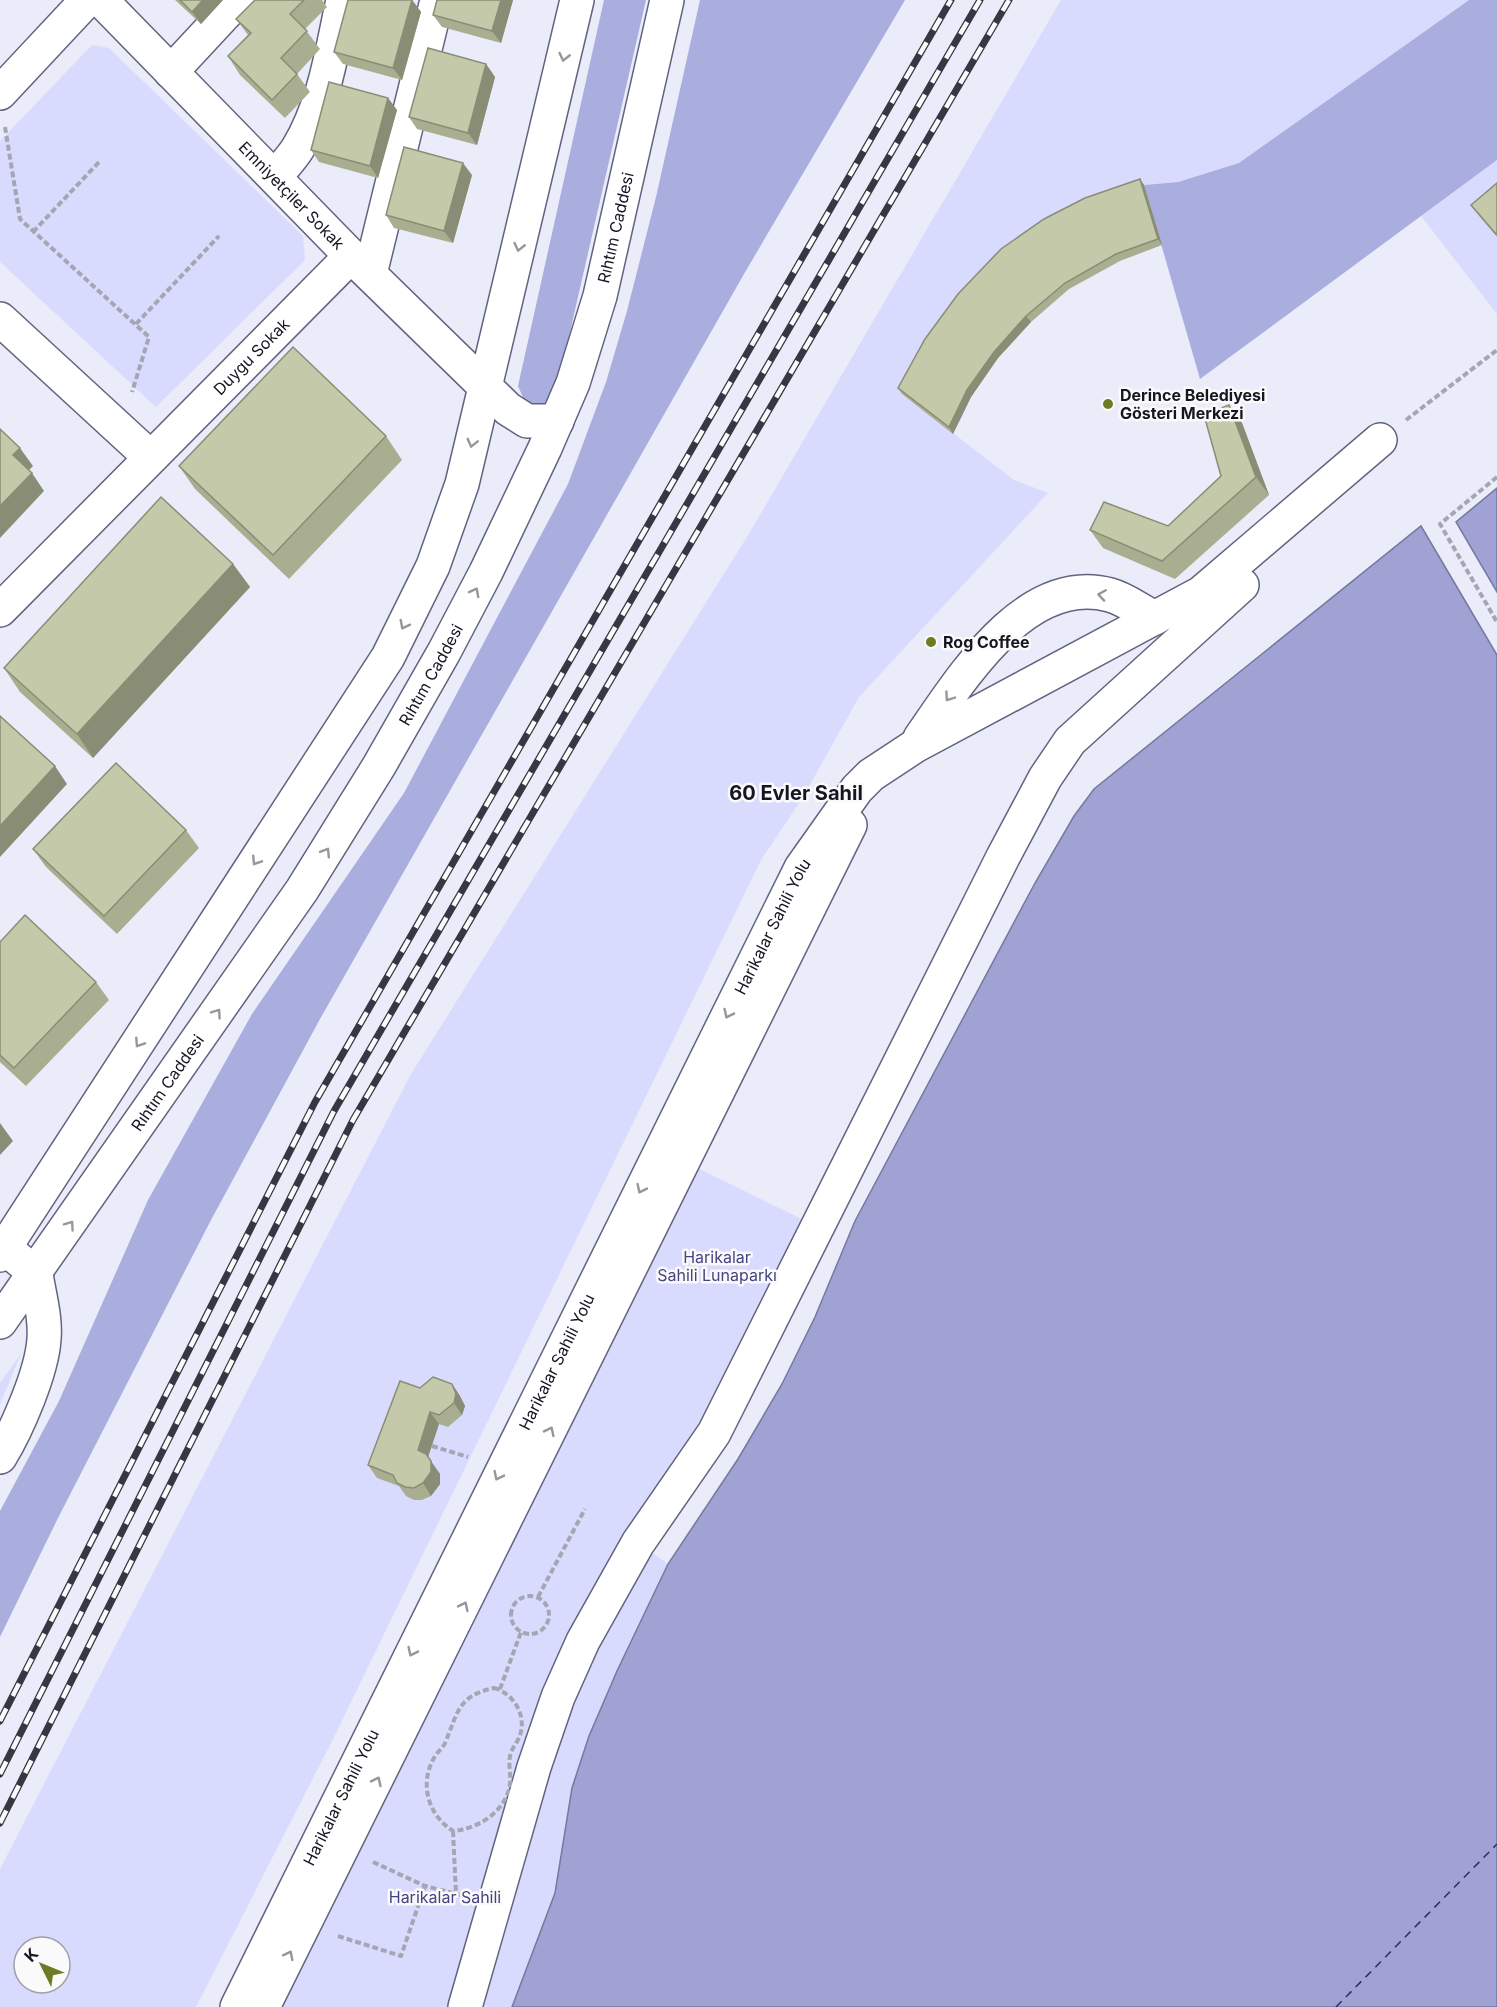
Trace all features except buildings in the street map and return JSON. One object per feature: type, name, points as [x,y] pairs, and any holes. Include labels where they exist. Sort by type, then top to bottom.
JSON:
[{"type":"street","points":[[2,109],[87,0]]},
{"type":"street","name":"Emniyetçiler Sokak","points":[[101,0],[361,265],[508,409],[527,421],[557,421]]},
{"type":"street","points":[[171,72],[238,0]]},
{"type":"street","points":[[275,177],[298,149],[312,120],[323,90],[343,0]]},
{"type":"street","points":[[361,265],[437,0]]},
{"type":"street","points":[[0,1457],[10,1440],[33,1384],[45,1339],[36,1274],[2,1251],[388,657],[433,566],[462,484],[578,0]]},
{"type":"street","name":"Rıhtım Caddesi","points":[[0,1322],[36,1274],[302,891],[379,766],[444,652],[486,572],[573,383],[600,296],[667,0]]},
{"type":"street","name":"Duygu Sokak","points":[[0,610],[150,457],[361,265]]},
{"type":"street","points":[[0,319],[150,457]]},
{"type":"street","points":[[465,2007],[534,1767],[558,1697],[584,1641],[638,1543],[714,1433],[1003,857],[1045,778],[1070,741],[1247,566],[1380,440]]},
{"type":"street","name":"Harikalar Sahili Yolu","points":[[237,2007],[801,868],[857,789],[871,775],[915,746],[1155,618],[1247,566]]},
{"type":"street","name":"Harikalar Sahili Yolu","points":[[263,2007],[856,813],[915,746],[973,662],[1003,630],[1044,603],[1082,592],[1101,594],[1111,596],[1155,618]]},
{"type":"path","points":[[2,109],[20,219],[149,337],[121,430]]},
{"type":"path","points":[[33,232],[100,161]]},
{"type":"path","points":[[136,324],[219,236]]},
{"type":"path","points":[[1380,440],[1497,350]]},
{"type":"path","points":[[1497,477],[1440,524],[1497,622]]},
{"type":"path","points":[[432,1446],[470,1458]]},
{"type":"path","points":[[538,1597],[585,1509]]},
{"type":"path","points":[[525,1596],[538,1597],[549,1611],[547,1623],[539,1632],[521,1632],[516,1628],[511,1616],[514,1604],[525,1596]]},
{"type":"path","points":[[500,1689],[521,1632]]},
{"type":"path","points":[[453,1831],[471,1827],[490,1816],[503,1804],[509,1789],[510,1754],[523,1724],[514,1702],[500,1689],[485,1690],[468,1698],[452,1721],[445,1745],[433,1759],[426,1790],[436,1817],[453,1831],[456,1894]]},
{"type":"path","points":[[363,1858],[425,1886],[494,1904]]},
{"type":"path","points":[[327,1932],[401,1956],[425,1886]]},
{"type":"green space","points":[[1061,0],[1469,0],[1239,163],[1177,182],[1144,185],[902,394],[1014,480],[1048,493],[859,697],[803,797],[761,860],[332,1741],[196,2007],[0,2007],[0,1869],[411,1074],[747,537]]},
{"type":"green space","points":[[92,45],[109,48],[303,236],[305,260],[156,407],[0,262],[0,141]]},
{"type":"green space","points":[[1497,160],[1497,314],[1421,216]]},
{"type":"green space","name":"Harikalar Sahili","points":[[687,1163],[818,1227],[638,1543],[668,1564],[589,1736],[572,1788],[555,1893],[512,2007],[277,2007]]},
{"type":"green space","points":[[21,1354],[0,1404],[0,1383]]},
{"type":"shaded area","points":[[604,0],[646,0],[556,393],[540,407],[525,402],[518,386]]},
{"type":"shaded area","points":[[700,0],[905,0],[744,274],[320,1019],[211,1220],[58,1518],[0,1637],[0,1511],[59,1401],[148,1200],[252,1014],[404,793],[568,484],[606,382],[627,311],[656,197]]},
{"type":"shaded area","points":[[1469,0],[1497,0],[1497,160],[1200,379],[1144,185],[1178,182],[1239,163]]},
{"type":"shaded area","points":[[1497,488],[1497,592],[1456,522]]},
{"type":"shaded area","points":[[1421,526],[1497,655],[1497,2007],[512,2007],[555,1893],[572,1788],[589,1736],[617,1671],[668,1564],[738,1459],[782,1384],[815,1317],[855,1221],[1035,883],[1074,816],[1094,789]]},
{"type":"ferry route","points":[[1336,2007],[1497,1844]]},
{"type":"railway","points":[[0,1721],[315,1102],[951,0]]},
{"type":"railway","points":[[0,1774],[334,1111],[980,0]]},
{"type":"railway","points":[[0,1823],[353,1120],[1009,0]]},
{"type":"place","name":"Derince Belediyesi Gösteri Merkezi","points":[[1108,404]]},
{"type":"place","name":"Rog Coffee","points":[[931,642]]},
{"type":"district","name":"60 Evler Sahil","points":[[796,793]]},
{"type":"park label","name":"Harikalar Sahili Lunaparkı","points":[[717,1266]]}]
